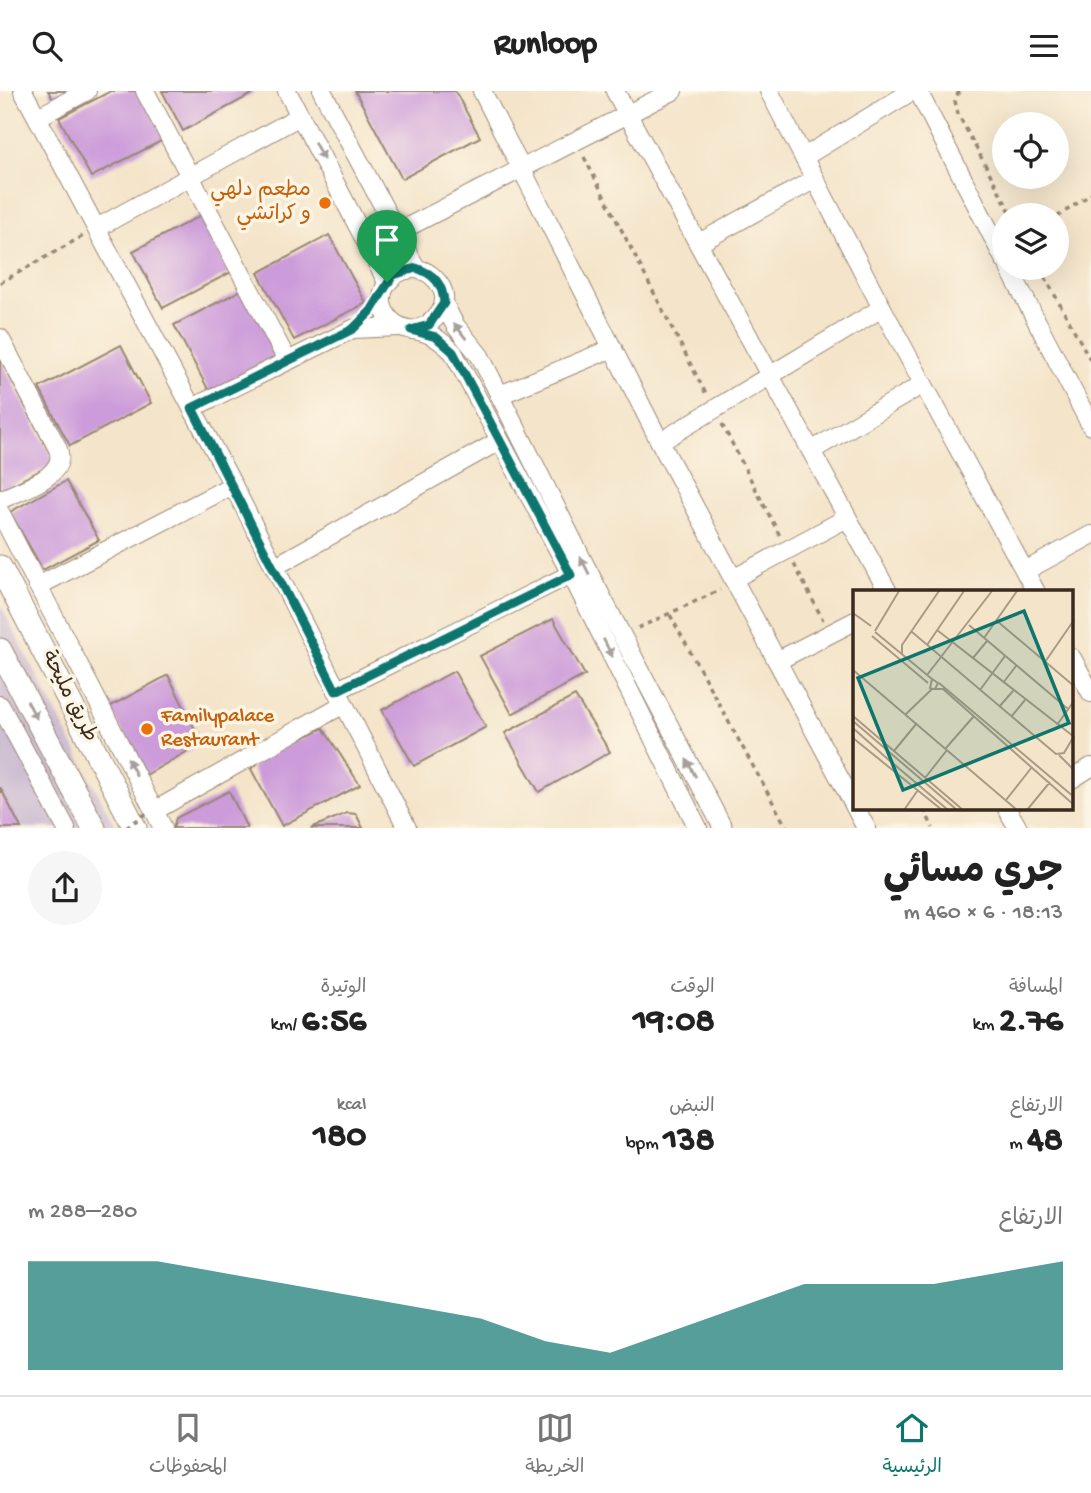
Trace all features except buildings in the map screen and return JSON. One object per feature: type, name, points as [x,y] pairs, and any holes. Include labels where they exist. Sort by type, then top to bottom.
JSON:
[{"type":"main road","name":"طريق مليحة","points":[[0,566],[145,817]]},
{"type":"main road","name":"طريق مليحة","points":[[0,650],[94,828]]},
{"type":"street","points":[[23,91],[233,485],[407,828]]},
{"type":"street","points":[[38,117],[87,91]]},
{"type":"street","points":[[145,91],[287,360]]},
{"type":"street","points":[[287,91],[386,285],[385,311],[406,328],[436,337],[453,352],[571,575],[698,828]]},
{"type":"street","points":[[322,91],[416,268]]},
{"type":"street","points":[[482,91],[660,442],[853,804]]},
{"type":"street","points":[[615,91],[887,590]]},
{"type":"street","points":[[396,233],[673,91]]},
{"type":"street","points":[[769,91],[882,308],[1035,590]]},
{"type":"street","points":[[804,156],[915,91],[992,236]]},
{"type":"street","points":[[97,228],[300,116]]},
{"type":"street","points":[[699,243],[816,179]]},
{"type":"street","points":[[192,408],[353,329],[371,311],[386,285],[400,271],[416,268],[426,271],[440,284],[444,303],[455,325],[480,356],[621,635],[723,828]]},
{"type":"street","points":[[1015,280],[1091,426]]},
{"type":"street","points":[[353,329],[429,325],[444,303]]},
{"type":"street","points":[[660,442],[882,308]]},
{"type":"street","points":[[0,338],[57,447],[60,459],[54,471],[0,500]]},
{"type":"street","points":[[500,395],[613,348]]},
{"type":"street","points":[[811,451],[923,384]]},
{"type":"street","points":[[274,567],[499,440]]},
{"type":"street","points":[[38,586],[233,485]]},
{"type":"street","points":[[0,512],[38,586],[145,817],[163,828]]},
{"type":"street","points":[[733,581],[848,518]]},
{"type":"street","points":[[1025,571],[1091,535]]},
{"type":"street","points":[[145,817],[339,698],[571,575]]},
{"type":"street","points":[[777,661],[853,622]]},
{"type":"street","points":[[1074,661],[1091,693]]},
{"type":"street","points":[[0,705],[65,828]]},
{"type":"street","points":[[1074,778],[1091,767]]},
{"type":"street","points":[[857,811],[866,828]]},
{"type":"path","points":[[959,91],[955,101],[958,114],[1006,203]]},
{"type":"path","points":[[576,140],[830,634]]},
{"type":"path","points":[[1069,209],[1091,194]]},
{"type":"path","points":[[0,283],[97,228]]},
{"type":"path","points":[[1047,280],[1091,362]]},
{"type":"path","points":[[621,635],[670,615],[733,581]]},
{"type":"path","points":[[670,615],[787,828]]},
{"type":"path","points":[[925,811],[933,828]]},
{"type":"path","points":[[126,828],[145,817]]},
{"type":"shaded area","points":[[0,604],[116,828],[0,828]]},
{"type":"place","name":"مطعم دلهي و كراتشي","points":[[325,203]]},
{"type":"place","name":"Familypalace Restaurant","points":[[147,729]]},
{"type":"route","points":[[416,268],[426,271],[440,284],[444,303],[436,320],[420,329],[411,330],[436,337],[453,352],[571,575],[336,691],[192,408],[353,329],[371,311],[387,282],[400,271],[416,268]]}]
